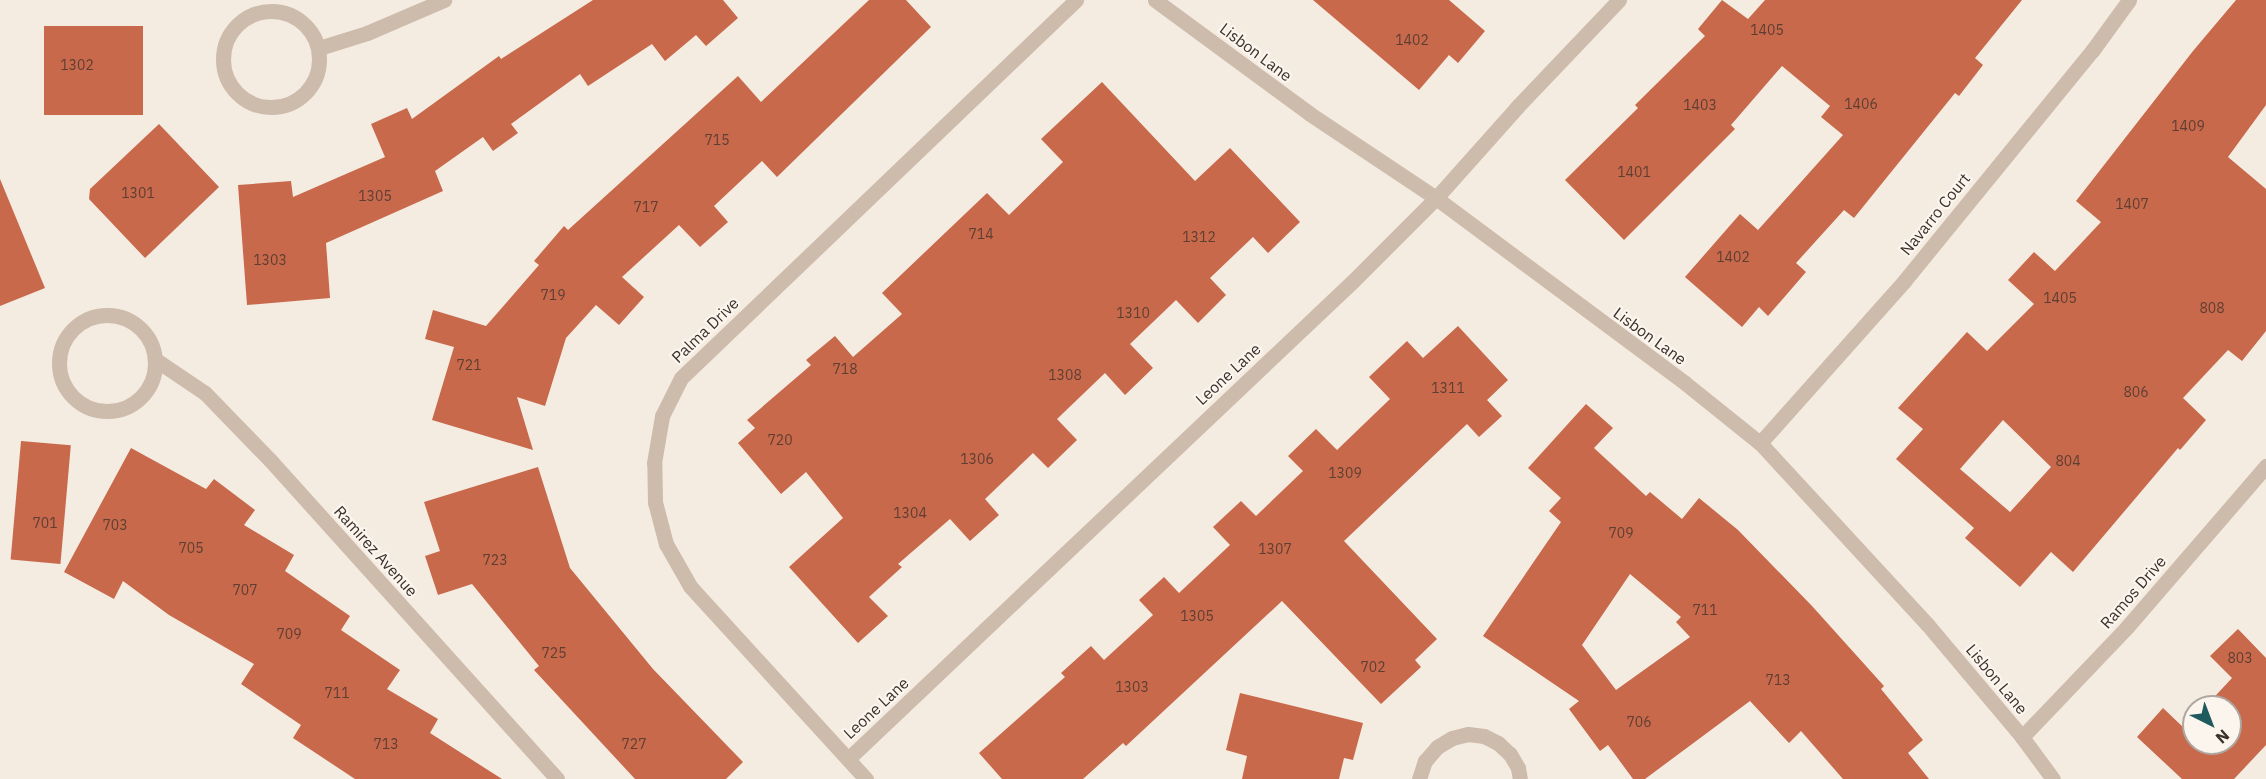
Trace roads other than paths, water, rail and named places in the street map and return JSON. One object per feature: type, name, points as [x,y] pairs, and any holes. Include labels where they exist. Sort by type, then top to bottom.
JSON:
[{"type":"street","points":[[319,48],[367,33],[444,0]]},
{"type":"street","name":"Palma Drive","points":[[866,779],[690,586],[666,544],[655,502],[654,463],[662,416],[681,378],[1077,0]]},
{"type":"street","name":"Lisbon Lane","points":[[1155,0],[1310,114],[1436,198],[1685,383],[1760,443],[1927,624],[2022,737],[2053,779]]},
{"type":"street","name":"Leone Lane","points":[[848,759],[1353,280],[1436,198],[1539,83],[1619,0]]},
{"type":"street","name":"Navarro Court","points":[[1760,443],[1905,280],[2092,51],[2129,0]]},
{"type":"street","points":[[276,10],[291,14],[314,34],[319,48],[320,66],[314,82],[303,95],[289,104],[273,107],[256,105],[241,97],[230,84],[224,69],[223,54],[231,32],[248,16],[262,11],[276,10]]},
{"type":"street","points":[[105,314],[120,316],[134,322],[153,345],[156,360],[150,384],[134,404],[118,410],[101,411],[85,405],[72,395],[63,381],[59,365],[61,350],[67,336],[77,325],[105,314]]},
{"type":"street","name":"Ramirez Avenue","points":[[156,360],[205,393],[270,460],[557,779]]},
{"type":"street","name":"Ramos Drive","points":[[2022,737],[2127,627],[2266,466]]},
{"type":"street","points":[[1419,779],[1425,761],[1437,747],[1452,738],[1468,734],[1484,736],[1498,743],[1510,754],[1518,768],[1520,779]]}]
